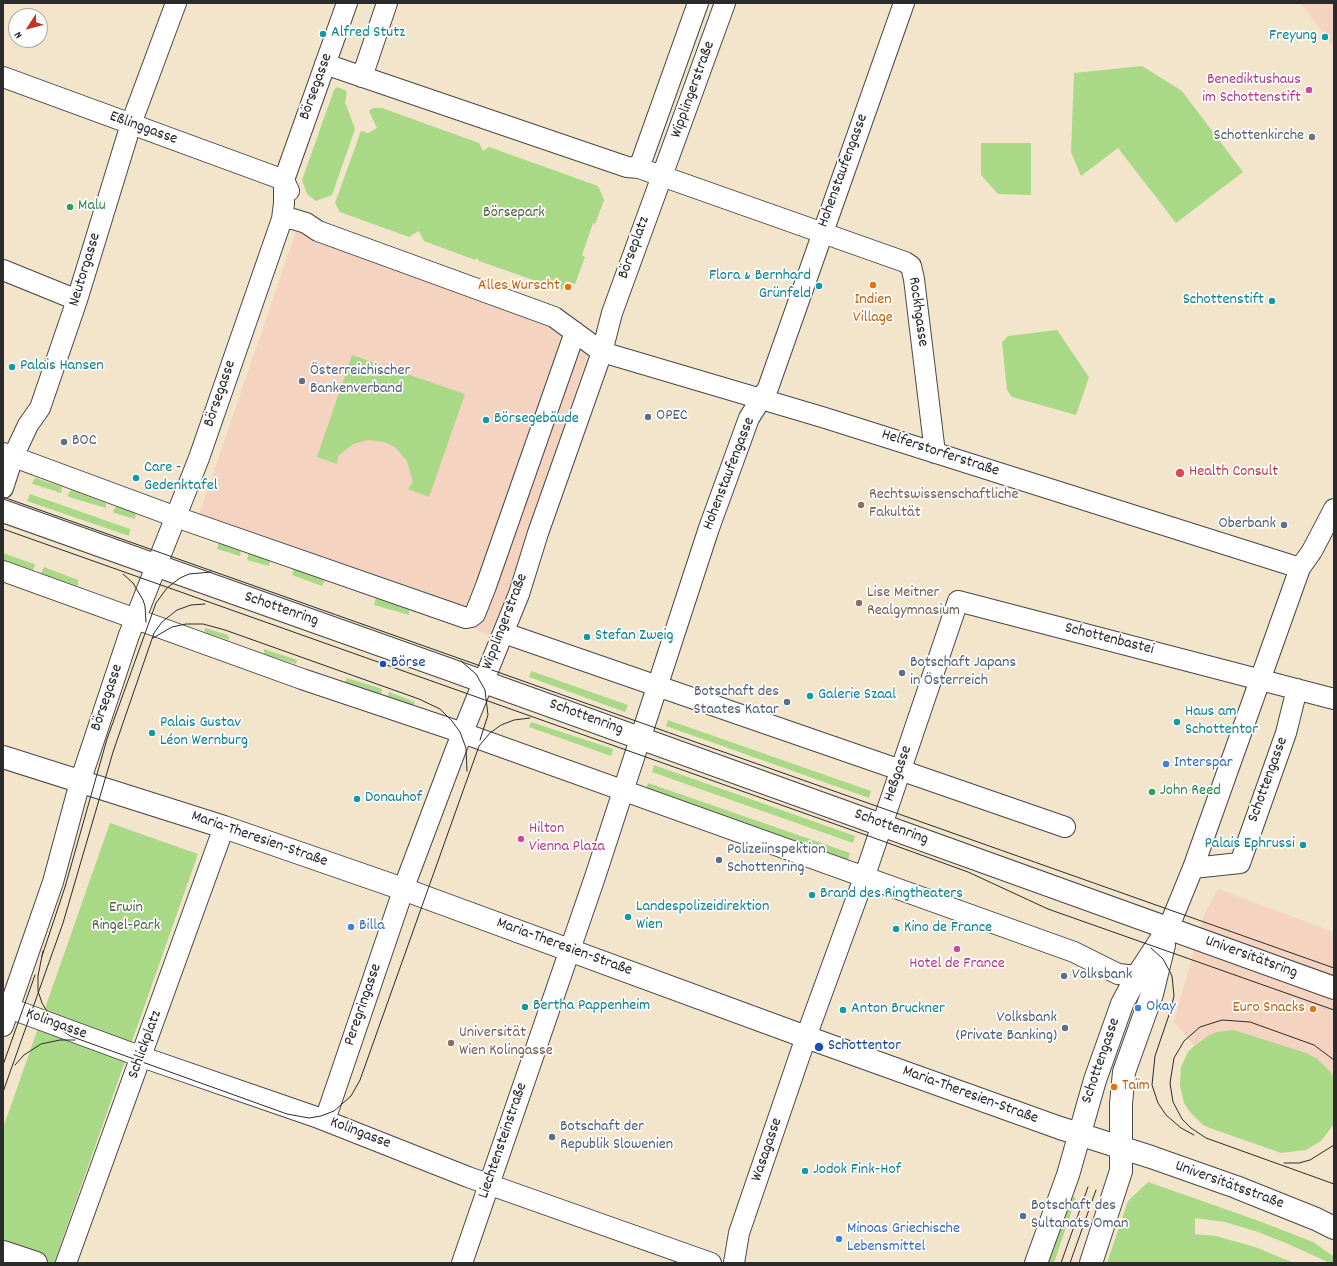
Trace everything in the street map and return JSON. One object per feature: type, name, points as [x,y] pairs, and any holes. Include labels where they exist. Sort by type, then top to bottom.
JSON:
[{"type":"main road","name":"Schottenring","points":[[3,511],[640,738],[1168,929]]},
{"type":"main road","name":"Maria-Theresien-Straße","points":[[3,757],[224,827],[403,889],[806,1037],[1078,1134],[1123,1148]]},
{"type":"main road","name":"Schottengasse","points":[[1036,1263],[1068,1175],[1078,1134],[1095,1080],[1122,1004],[1137,976],[1168,929]]},
{"type":"main road","name":"Schottengasse","points":[[1091,1263],[1120,1178],[1123,1148],[1121,1104],[1124,1072],[1152,994],[1168,929]]},
{"type":"main road","name":"Universitätsring","points":[[1168,929],[1334,988]]},
{"type":"main road","name":"Universitätsstraße","points":[[1123,1148],[1236,1187],[1316,1219],[1334,1228]]},
{"type":"main road","points":[[3,1252],[36,1263]]},
{"type":"street","name":"Neutorgasse","points":[[3,488],[8,455],[40,408],[77,300],[131,124],[176,3]]},
{"type":"street","name":"Börsegasse","points":[[80,782],[136,618],[199,458],[282,219],[284,180],[347,3]]},
{"type":"street","points":[[362,77],[387,3]]},
{"type":"street","name":"Wipplingerstraße","points":[[639,168],[698,3]]},
{"type":"street","name":"Wipplingerstraße","points":[[663,177],[725,3]]},
{"type":"street","name":"Hohenstaufengasse","points":[[570,950],[624,791],[657,686],[748,418],[768,388],[904,3]]},
{"type":"street","points":[[325,64],[627,167],[639,168],[663,177]]},
{"type":"street","name":"Eßlinggasse","points":[[3,77],[284,180]]},
{"type":"street","name":"Rockhgasse","points":[[663,177],[898,258],[911,266],[914,279],[935,453]]},
{"type":"street","name":"Börseplatz","points":[[602,352],[612,313],[663,177]]},
{"type":"street","points":[[284,180],[306,223]]},
{"type":"street","points":[[282,219],[293,219],[306,223],[318,231],[554,317],[602,352]]},
{"type":"street","points":[[3,270],[77,300]]},
{"type":"street","name":"Wipplingerstraße","points":[[176,516],[466,618],[471,618],[475,614],[486,586],[575,332]]},
{"type":"street","name":"Wipplingerstraße","points":[[403,889],[462,733],[504,633],[602,352]]},
{"type":"street","name":"Helferstorferstraße","points":[[602,352],[935,453],[1048,490],[1300,568]]},
{"type":"street","points":[[8,455],[176,516]]},
{"type":"street","name":"Schottengasse","points":[[1168,929],[1193,868],[1259,679],[1300,568],[1312,551],[1334,510]]},
{"type":"street","points":[[3,570],[302,679],[462,733],[1074,952],[1118,974],[1137,976]]},
{"type":"street","name":"Schottenbastei","points":[[958,602],[1259,679]]},
{"type":"street","name":"Heßgasse","points":[[806,1037],[864,878],[958,602]]},
{"type":"street","points":[[504,633],[901,769],[1065,827]]},
{"type":"street","points":[[1259,679],[1334,699]]},
{"type":"street","name":"Schottengasse","points":[[1193,868],[1240,863],[1286,733],[1297,689]]},
{"type":"street","points":[[6,1017],[53,882],[80,782]]},
{"type":"street","name":"Schlickplatz","points":[[66,1263],[142,1057],[224,827]]},
{"type":"street","name":"Peregringasse","points":[[324,1120],[403,889]]},
{"type":"street","name":"Liechtensteinstraße","points":[[462,1263],[570,950]]},
{"type":"street","name":"Kolingasse","points":[[6,1017],[142,1057],[324,1120],[489,1184],[711,1263]]},
{"type":"street","name":"Wasagasse","points":[[734,1263],[739,1233],[806,1037]]},
{"type":"shaded area","points":[[1301,3],[1334,3],[1334,48]]},
{"type":"shaded area","points":[[296,231],[593,339],[493,637],[199,515]]},
{"type":"shaded area","points":[[1218,889],[1334,932],[1334,1079],[1329,1070],[1316,1058],[1234,1030],[1217,1032],[1194,1046],[1174,1021],[1204,915]]},
{"type":"green space","points":[[1142,66],[1182,91],[1243,172],[1176,223],[1118,148],[1081,176],[1071,152],[1074,73]]},
{"type":"green space","points":[[337,87],[345,90],[347,93],[345,102],[355,129],[332,195],[316,201],[307,194],[302,180],[334,90]]},
{"type":"green space","name":"Börsepark","points":[[373,108],[382,108],[479,143],[483,151],[489,147],[598,186],[604,200],[595,224],[593,223],[582,255],[585,257],[575,284],[566,281],[562,290],[479,261],[477,258],[475,260],[424,241],[419,231],[409,237],[340,212],[335,203],[361,131],[368,133],[377,128],[369,111]]},
{"type":"green space","points":[[981,143],[1031,143],[1031,195],[998,194],[981,175]]},
{"type":"green space","points":[[1057,330],[1089,377],[1076,415],[1012,397],[1007,390],[1002,342],[1008,336]]},
{"type":"green space","points":[[352,355],[465,394],[429,497],[408,489],[413,482],[407,461],[395,447],[384,442],[368,440],[353,444],[338,456],[337,464],[317,457]]},
{"type":"green space","points":[[35,478],[62,487],[61,493],[33,484],[32,483]]},
{"type":"green space","points":[[71,490],[106,503],[106,508],[69,497],[68,495]]},
{"type":"green space","points":[[30,494],[130,529],[129,536],[27,501]]},
{"type":"green space","points":[[116,506],[136,513],[135,519],[114,513],[113,512]]},
{"type":"green space","points":[[219,543],[241,550],[240,556],[217,549]]},
{"type":"green space","points":[[3,553],[34,564],[33,570],[3,560]]},
{"type":"green space","points":[[249,553],[270,560],[269,566],[247,560]]},
{"type":"green space","points":[[44,567],[78,580],[78,586],[42,574],[41,573]]},
{"type":"green space","points":[[294,569],[325,580],[322,586],[292,575]]},
{"type":"green space","points":[[376,598],[409,610],[409,615],[374,605]]},
{"type":"green space","points":[[205,628],[228,635],[229,640],[204,632]]},
{"type":"green space","points":[[264,649],[297,660],[296,664],[264,654]]},
{"type":"green space","points":[[531,671],[628,705],[625,712],[529,677]]},
{"type":"green space","points":[[347,678],[382,689],[381,694],[345,683]]},
{"type":"green space","points":[[389,692],[415,702],[413,706],[387,697]]},
{"type":"green space","points":[[668,720],[871,791],[869,798],[666,726]]},
{"type":"green space","points":[[531,722],[613,749],[611,756],[529,727]]},
{"type":"green space","points":[[654,765],[855,836],[853,843],[652,772]]},
{"type":"green space","points":[[648,783],[850,853],[848,860],[646,789]]},
{"type":"green space","name":"Erwin Ringel-Park","points":[[110,823],[198,854],[54,1263],[3,1263],[3,1128]]},
{"type":"green space","points":[[1234,1030],[1306,1053],[1316,1058],[1329,1070],[1334,1079],[1334,1124],[1321,1141],[1306,1150],[1281,1153],[1203,1125],[1190,1112],[1184,1103],[1180,1086],[1181,1067],[1188,1052],[1208,1036],[1217,1032]]},
{"type":"green space","points":[[1148,1182],[1259,1221],[1313,1242],[1333,1256],[1334,1263],[1330,1263],[1258,1232],[1225,1222],[1195,1218],[1195,1234],[1216,1236],[1255,1247],[1294,1263],[1107,1263],[1128,1201]]},
{"type":"green space","points":[[1069,1195],[1076,1198],[1054,1263],[1045,1263]]},
{"type":"tram line","points":[[3,497],[1334,968]]},
{"type":"tram line","points":[[3,529],[877,839],[968,872],[1048,909],[1334,1010]]},
{"type":"tram line","points":[[42,956],[65,887],[107,739],[156,603],[167,588],[180,578],[189,574],[211,572]]},
{"type":"tram line","points":[[123,574],[133,583],[143,600],[146,622]]},
{"type":"tram line","points":[[3,1092],[63,923],[113,752],[154,633],[162,622],[177,610],[191,605],[205,604]]},
{"type":"tram line","points":[[153,638],[172,627],[186,624],[203,624],[225,630],[419,699],[440,709],[460,732],[466,748],[467,771]]},
{"type":"tram line","points":[[461,661],[476,674],[485,690],[488,715],[480,740]]},
{"type":"tram line","points":[[43,951],[38,976],[38,991],[42,1003],[55,1025],[70,1036],[287,1114],[309,1118],[321,1116],[334,1111],[351,1096],[360,1080],[479,746],[490,733],[501,725],[514,720],[530,718]]},
{"type":"tram line","points":[[1151,948],[1163,959],[1172,976],[1174,996],[1155,1056],[1152,1085],[1158,1103],[1166,1115],[1181,1128],[1194,1135]]},
{"type":"tram line","points":[[3,1065],[35,975]]},
{"type":"tram line","points":[[1334,1060],[1314,1045],[1250,1022],[1222,1020],[1200,1027],[1184,1041],[1174,1058],[1170,1083],[1173,1102],[1182,1119],[1191,1128],[1206,1138],[1334,1184]]},
{"type":"tram line","points":[[15,1065],[24,1055],[41,1044],[60,1040],[75,1040]]},
{"type":"tram line","points":[[1284,1163],[1299,1163],[1310,1160],[1334,1145]]},
{"type":"tram line","points":[[1061,1263],[1088,1187]]},
{"type":"tram line","points":[[1070,1263],[1096,1190]]},
{"type":"place","name":"Alfred Stutz","points":[[323,34]]},
{"type":"place","name":"Freyung","points":[[1325,37]]},
{"type":"place","name":"Benediktushaus im Schottenstift","points":[[1309,90]]},
{"type":"place","name":"Schottenkirche","points":[[1312,137]]},
{"type":"place","name":"Malu","points":[[70,207]]},
{"type":"place","name":"Indien Village","points":[[873,285]]},
{"type":"place","name":"Flora & Bernhard Grünfeld","points":[[819,286]]},
{"type":"place","name":"Alles Wurscht","points":[[568,287]]},
{"type":"place","name":"Schottenstift","points":[[1272,301]]},
{"type":"place","name":"Palais Hansen","points":[[12,367]]},
{"type":"place","name":"Österreichischer Bankenverband","points":[[302,381]]},
{"type":"place","name":"OPEC","points":[[648,417]]},
{"type":"place","name":"Börsegebäude","points":[[486,420]]},
{"type":"place","name":"BOC","points":[[64,442]]},
{"type":"place","name":"Health Consult","points":[[1180,473]]},
{"type":"place","name":"Care - Gedenktafel","points":[[136,478]]},
{"type":"place","name":"Rechtswissenschaftliche Fakultät","points":[[861,505]]},
{"type":"place","name":"Oberbank","points":[[1284,525]]},
{"type":"place","name":"Lise Meitner Realgymnasium","points":[[859,603]]},
{"type":"place","name":"Stefan Zweig","points":[[587,637]]},
{"type":"place","name":"Börse","points":[[383,664]]},
{"type":"place","name":"Botschaft Japans in Österreich","points":[[902,673]]},
{"type":"place","name":"Galerie Szaal","points":[[810,696]]},
{"type":"place","name":"Botschaft des Staates Katar","points":[[787,702]]},
{"type":"place","name":"Haus am Schottentor","points":[[1177,722]]},
{"type":"place","name":"Palais Gustav Léon Wernburg","points":[[152,733]]},
{"type":"place","name":"Interspar","points":[[1166,764]]},
{"type":"place","name":"John Reed","points":[[1152,792]]},
{"type":"place","name":"Donauhof","points":[[357,799]]},
{"type":"place","name":"Hilton Vienna Plaza","points":[[521,839]]},
{"type":"place","name":"Palais Ephrussi","points":[[1303,845]]},
{"type":"place","name":"Polizeiinspektion Schottenring","points":[[719,860]]},
{"type":"place","name":"Brand des Ringtheaters","points":[[812,895]]},
{"type":"place","name":"Landespolizeidirektion Wien","points":[[628,917]]},
{"type":"place","name":"Billa","points":[[351,927]]},
{"type":"place","name":"Kino de France","points":[[896,929]]},
{"type":"place","name":"Hotel de France","points":[[957,949]]},
{"type":"place","name":"Volksbank","points":[[1064,976]]},
{"type":"place","name":"Bertha Pappenheim","points":[[525,1007]]},
{"type":"place","name":"Okay","points":[[1138,1008]]},
{"type":"place","name":"Euro Snacks","points":[[1313,1009]]},
{"type":"place","name":"Anton Bruckner","points":[[843,1010]]},
{"type":"place","name":"Volksbank (Private Banking)","points":[[1065,1028]]},
{"type":"place","name":"Universität Wien Kolingasse","points":[[451,1043]]},
{"type":"place","name":"Schottentor","points":[[819,1047]]},
{"type":"place","name":"Taïm","points":[[1114,1087]]},
{"type":"place","name":"Botschaft der Republik Slowenien","points":[[552,1137]]},
{"type":"place","name":"Jodok Fink-Hof","points":[[805,1171]]},
{"type":"place","name":"Botschaft des Sultanats Oman","points":[[1023,1216]]},
{"type":"place","name":"Minoas Griechische Lebensmittel","points":[[839,1239]]}]
